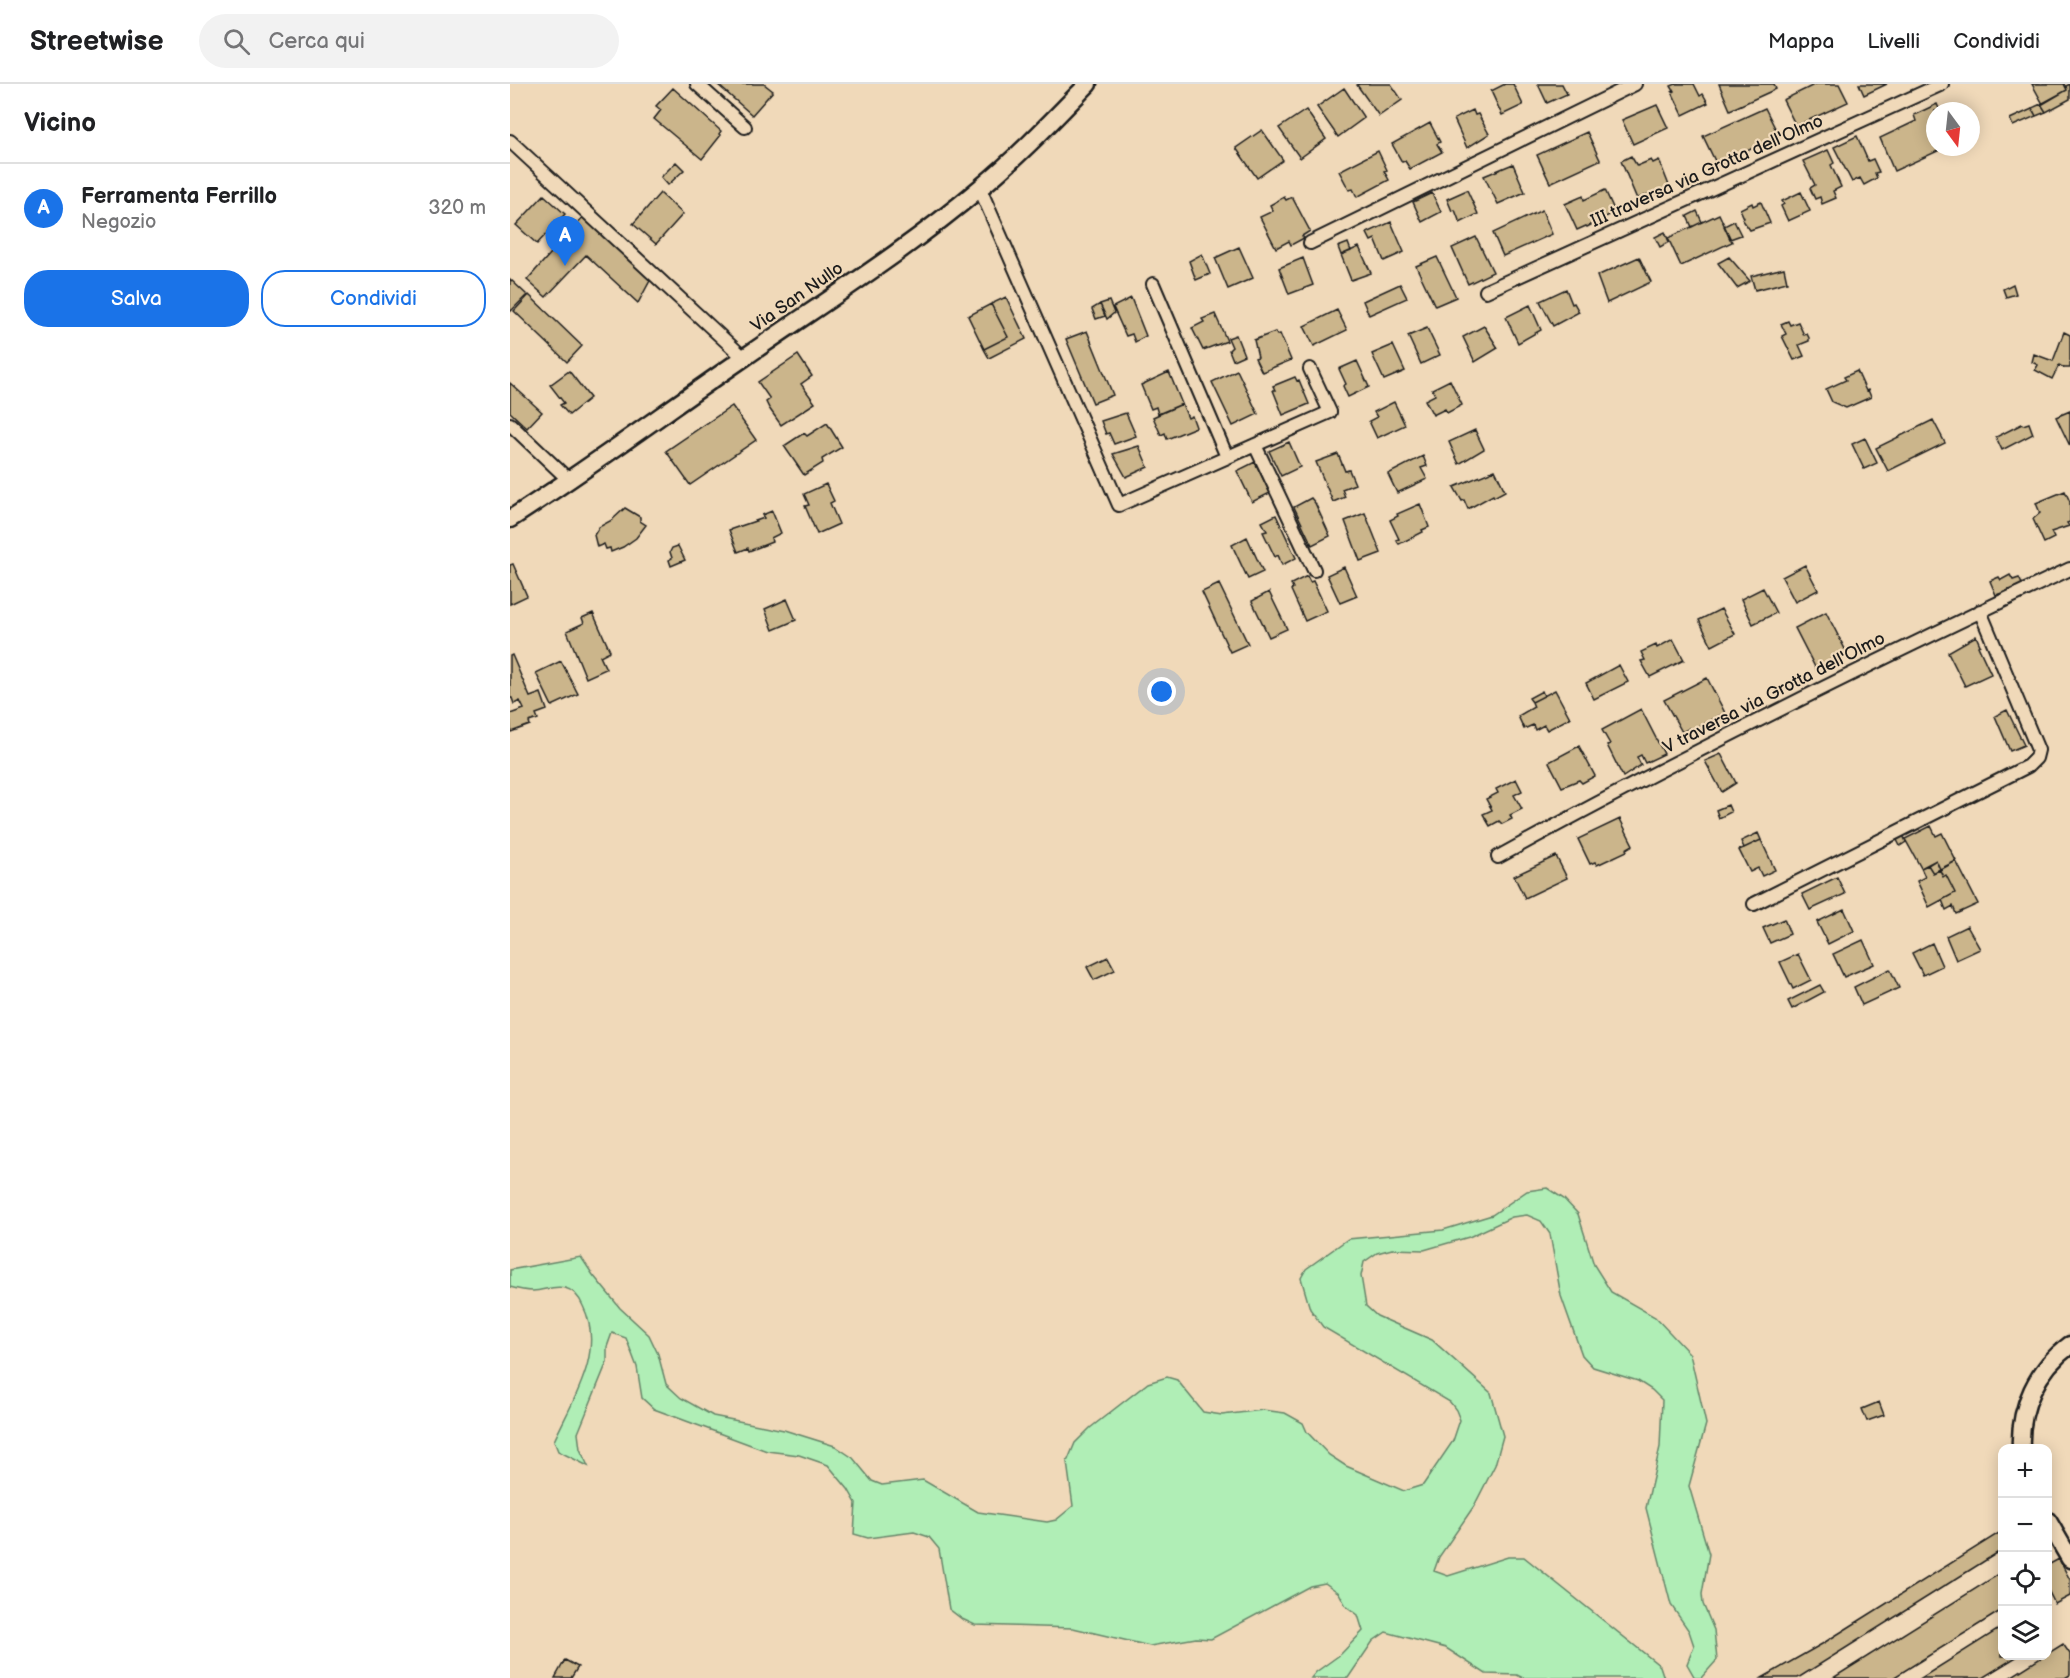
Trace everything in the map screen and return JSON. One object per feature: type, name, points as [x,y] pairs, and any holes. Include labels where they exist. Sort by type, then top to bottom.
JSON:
[{"type":"street","points":[[697,84],[745,127]]},
{"type":"street","name":"Via San Nullo","points":[[510,519],[570,481],[743,357],[913,240],[980,189],[1025,148],[1088,84]]},
{"type":"street","points":[[1310,243],[1635,84]]},
{"type":"street","name":"III traversa via Grotta dell'Olmo","points":[[1486,291],[1942,84]]},
{"type":"street","points":[[510,141],[743,357]]},
{"type":"street","points":[[980,189],[1119,505],[1330,412],[1310,369]]},
{"type":"street","points":[[1153,284],[1227,458]]},
{"type":"street","points":[[510,424],[570,481]]},
{"type":"street","points":[[1255,445],[1314,570]]},
{"type":"street","name":"V traversa via Grotta dell'Olmo","points":[[1498,857],[1686,757],[1980,611],[2070,569]]},
{"type":"street","points":[[1754,903],[2028,766],[2037,758],[2038,750],[1980,611]]},
{"type":"street","points":[[2021,1444],[2022,1420],[2036,1381],[2048,1365],[2070,1345]]},
{"type":"street","points":[[2052,1528],[2070,1559]]},
{"type":"green space","points":[[1547,1188],[1564,1199],[1578,1214],[1594,1265],[1611,1292],[1655,1317],[1690,1354],[1706,1424],[1689,1486],[1709,1554],[1702,1594],[1703,1604],[1714,1630],[1717,1660],[1701,1678],[1695,1678],[1687,1664],[1694,1646],[1689,1631],[1671,1605],[1646,1508],[1660,1447],[1662,1400],[1638,1381],[1593,1367],[1582,1355],[1561,1296],[1550,1234],[1541,1221],[1527,1215],[1512,1217],[1469,1237],[1424,1250],[1392,1249],[1377,1253],[1364,1262],[1361,1276],[1366,1306],[1377,1316],[1432,1340],[1491,1393],[1503,1436],[1495,1465],[1474,1506],[1439,1557],[1434,1571],[1448,1576],[1508,1557],[1524,1557],[1660,1666],[1664,1678],[1523,1678],[1517,1675],[1486,1674],[1446,1648],[1386,1632],[1373,1641],[1348,1678],[1311,1678],[1341,1654],[1363,1631],[1358,1615],[1346,1606],[1339,1593],[1325,1583],[1310,1586],[1211,1639],[1196,1638],[1150,1646],[1073,1628],[975,1625],[949,1609],[939,1549],[929,1537],[914,1532],[868,1538],[854,1534],[856,1503],[848,1489],[828,1465],[799,1455],[767,1451],[654,1409],[642,1398],[637,1367],[626,1338],[612,1333],[607,1347],[607,1362],[578,1433],[580,1449],[588,1466],[558,1451],[554,1441],[577,1393],[589,1358],[591,1341],[589,1323],[580,1301],[568,1289],[556,1287],[530,1291],[510,1287],[510,1270],[581,1257],[620,1308],[649,1335],[658,1354],[666,1384],[681,1398],[713,1416],[784,1430],[835,1446],[853,1458],[872,1481],[882,1485],[923,1480],[978,1512],[1047,1522],[1056,1520],[1073,1506],[1067,1462],[1075,1443],[1090,1428],[1148,1383],[1167,1377],[1177,1380],[1203,1412],[1222,1415],[1263,1410],[1285,1413],[1303,1423],[1307,1432],[1329,1455],[1346,1466],[1404,1491],[1423,1485],[1453,1441],[1460,1420],[1456,1410],[1450,1402],[1323,1327],[1310,1309],[1301,1278],[1306,1269],[1348,1239],[1443,1230],[1492,1215],[1527,1191]]},
{"type":"building","points":[[717,84],[764,84],[773,91],[752,115]]},
{"type":"building","points":[[1391,84],[1402,100],[1379,116],[1357,85]]},
{"type":"building","points":[[1505,84],[1513,84],[1523,105],[1502,115],[1491,91]]},
{"type":"building","points":[[1538,84],[1562,84],[1567,94],[1547,103]]},
{"type":"building","points":[[1694,84],[1700,96],[1703,94],[1708,103],[1683,115],[1672,92],[1674,91],[1671,86]]},
{"type":"building","points":[[1719,84],[1774,84],[1776,89],[1730,110]]},
{"type":"building","points":[[1816,84],[1839,84],[1848,102],[1796,126],[1783,100]]},
{"type":"building","points":[[1859,84],[1887,84],[1864,95]]},
{"type":"building","points":[[2032,84],[2064,84],[2067,90],[2043,104]]},
{"type":"building","points":[[2070,84],[2070,99],[2046,112],[2041,104],[2067,90],[2066,86]]},
{"type":"building","points":[[673,88],[721,131],[719,134],[721,135],[702,159],[654,119],[661,110],[656,106]]},
{"type":"building","points":[[1344,88],[1364,118],[1338,137],[1317,107]]},
{"type":"building","points":[[2041,104],[2046,112],[2036,116],[2032,108]]},
{"type":"building","points":[[1657,105],[1668,128],[1633,144],[1622,120]]},
{"type":"building","points":[[1765,108],[1779,136],[1717,165],[1703,136]]},
{"type":"building","points":[[1926,109],[1927,156],[1894,171],[1880,138],[1916,121],[1914,115]]},
{"type":"building","points":[[2032,109],[2036,116],[2013,126],[2010,119]]},
{"type":"building","points":[[1306,110],[1326,139],[1300,158],[1279,128]]},
{"type":"building","points":[[1473,110],[1475,115],[1478,114],[1489,134],[1467,148],[1454,119]]},
{"type":"building","points":[[1430,123],[1440,142],[1437,144],[1442,152],[1410,169],[1405,161],[1402,162],[1392,144]]},
{"type":"building","points":[[1262,130],[1283,160],[1257,178],[1236,148]]},
{"type":"building","points":[[1587,132],[1600,160],[1550,183],[1537,155]]},
{"type":"building","points":[[1857,136],[1868,161],[1873,159],[1879,172],[1875,173],[1877,178],[1864,185],[1860,178],[1852,182],[1834,147]]},
{"type":"building","points":[[1828,150],[1834,163],[1831,165],[1841,187],[1833,191],[1836,198],[1822,204],[1820,197],[1815,199],[1810,188],[1815,185],[1803,161]]},
{"type":"building","points":[[1378,151],[1389,180],[1357,197],[1353,189],[1349,190],[1339,171]]},
{"type":"building","points":[[1631,156],[1637,166],[1651,160],[1653,163],[1659,160],[1670,188],[1637,199],[1621,161]]},
{"type":"building","points":[[676,162],[684,170],[668,185],[661,177]]},
{"type":"building","points":[[1513,164],[1525,192],[1498,204],[1484,176]]},
{"type":"building","points":[[1467,190],[1478,214],[1460,223],[1447,199]]},
{"type":"building","points":[[1605,190],[1615,212],[1577,230],[1565,204],[1583,196],[1584,200]]},
{"type":"building","points":[[1801,192],[1810,211],[1788,221],[1781,206],[1784,204],[1782,201]]},
{"type":"building","points":[[660,193],[683,214],[656,244],[633,224]]},
{"type":"building","points":[[1432,193],[1441,212],[1422,222],[1413,202]]},
{"type":"building","points":[[544,195],[565,214],[537,244],[516,225]]},
{"type":"building","points":[[1284,197],[1286,200],[1292,197],[1310,231],[1302,236],[1304,238],[1291,245],[1289,241],[1276,248],[1260,217],[1273,211],[1270,205]]},
{"type":"building","points":[[1761,202],[1770,223],[1750,230],[1742,219],[1744,218],[1740,209],[1752,203],[1753,206]]},
{"type":"building","points":[[1542,210],[1552,234],[1503,256],[1493,233]]},
{"type":"building","points":[[1697,211],[1702,222],[1692,227],[1687,216]]},
{"type":"building","points":[[1719,214],[1732,242],[1681,266],[1668,238]]},
{"type":"building","points":[[583,217],[652,277],[638,303],[586,255],[546,297],[527,280]]},
{"type":"building","points":[[1734,221],[1741,235],[1730,239],[1724,226]]},
{"type":"building","points":[[1391,222],[1404,252],[1384,261],[1375,239],[1371,241],[1367,233]]},
{"type":"building","points":[[1665,232],[1669,242],[1660,247],[1655,237]]},
{"type":"building","points":[[1476,237],[1493,272],[1468,284],[1452,248]]},
{"type":"building","points":[[1348,243],[1351,251],[1341,255],[1338,247]]},
{"type":"building","points":[[1239,247],[1253,278],[1228,289],[1215,258]]},
{"type":"building","points":[[1359,247],[1371,273],[1351,280],[1341,255]]},
{"type":"building","points":[[1202,254],[1210,274],[1196,280],[1189,261]]},
{"type":"building","points":[[1437,257],[1456,297],[1435,306],[1416,266]]},
{"type":"building","points":[[1639,257],[1651,282],[1607,303],[1597,276]]},
{"type":"building","points":[[1729,257],[1750,281],[1737,288],[1718,263]]},
{"type":"building","points":[[1303,258],[1313,285],[1289,294],[1279,268]]},
{"type":"building","points":[[1784,268],[1787,282],[1755,290],[1751,276]]},
{"type":"building","points":[[510,279],[527,295],[510,312]]},
{"type":"building","points":[[1400,284],[1407,298],[1369,315],[1363,301]]},
{"type":"building","points":[[2013,284],[2016,294],[2006,297],[2003,289]]},
{"type":"building","points":[[1566,289],[1572,304],[1574,303],[1579,312],[1553,326],[1540,301]]},
{"type":"building","points":[[529,295],[582,346],[567,362],[514,311]]},
{"type":"building","points":[[1006,297],[1026,339],[989,358],[984,349],[1008,337],[991,304]]},
{"type":"building","points":[[1131,298],[1146,336],[1135,342],[1132,334],[1126,336],[1113,307]]},
{"type":"building","points":[[1109,301],[1114,313],[1107,319],[1100,304]]},
{"type":"building","points":[[991,304],[1008,337],[984,349],[968,316]]},
{"type":"building","points":[[1100,304],[1105,316],[1096,319],[1092,309]]},
{"type":"building","points":[[1530,305],[1541,330],[1518,343],[1506,317]]},
{"type":"building","points":[[1337,310],[1347,330],[1314,346],[1304,326]]},
{"type":"building","points":[[1215,314],[1227,341],[1203,350],[1192,328],[1204,322],[1202,319]]},
{"type":"building","points":[[1788,321],[1790,325],[1798,322],[1804,335],[1807,334],[1809,338],[1809,341],[1799,345],[1804,356],[1794,360],[1782,336],[1786,334],[1781,324]]},
{"type":"building","points":[[1484,326],[1498,348],[1475,362],[1463,337]]},
{"type":"building","points":[[1427,328],[1440,355],[1421,364],[1408,336]]},
{"type":"building","points":[[1087,331],[1113,395],[1093,403],[1066,339]]},
{"type":"building","points":[[1275,332],[1277,335],[1280,334],[1291,360],[1262,372],[1255,358],[1258,357],[1254,340]]},
{"type":"building","points":[[2064,332],[2070,335],[2070,368],[2059,365],[2052,379],[2035,370],[2038,365],[2032,362],[2034,354],[2053,361]]},
{"type":"building","points":[[1236,335],[1244,355],[1233,360],[1229,350],[1232,347],[1228,338]]},
{"type":"building","points":[[1393,345],[1405,371],[1384,380],[1372,354]]},
{"type":"building","points":[[798,355],[812,376],[801,384],[815,403],[781,425],[766,402],[770,399],[758,382]]},
{"type":"building","points":[[1357,361],[1369,387],[1348,397],[1343,386],[1346,384],[1339,369]]},
{"type":"building","points":[[1237,370],[1258,414],[1233,426],[1212,382]]},
{"type":"building","points":[[569,371],[590,398],[569,415],[560,405],[564,403],[550,385]]},
{"type":"building","points":[[1857,371],[1871,397],[1846,408],[1832,402],[1826,389],[1846,380],[1844,377]]},
{"type":"building","points":[[1169,372],[1182,404],[1158,414],[1156,407],[1151,409],[1141,385]]},
{"type":"building","points":[[1295,377],[1297,381],[1299,380],[1309,404],[1283,415],[1273,386]]},
{"type":"building","points":[[1450,380],[1462,405],[1447,413],[1445,409],[1433,415],[1425,400],[1435,395],[1432,389]]},
{"type":"building","points":[[510,383],[542,412],[527,428],[510,412]]},
{"type":"building","points":[[1394,402],[1405,425],[1377,438],[1369,421],[1377,417],[1374,412]]},
{"type":"building","points":[[1182,404],[1188,418],[1192,416],[1196,427],[1167,439],[1165,433],[1161,435],[1153,417]]},
{"type":"building","points":[[732,406],[756,440],[690,485],[666,451]]},
{"type":"building","points":[[2070,411],[2070,446],[2056,417]]},
{"type":"building","points":[[1126,413],[1136,436],[1114,444],[1109,433],[1106,434],[1101,421]]},
{"type":"building","points":[[1933,420],[1945,443],[1888,471],[1876,448]]},
{"type":"building","points":[[827,423],[842,447],[822,459],[823,463],[804,475],[784,446],[804,433],[807,436]]},
{"type":"building","points":[[2029,423],[2033,434],[2002,450],[1996,437],[2022,424]]},
{"type":"building","points":[[1475,430],[1484,449],[1459,464],[1449,442]]},
{"type":"building","points":[[1865,438],[1877,463],[1864,469],[1852,444]]},
{"type":"building","points":[[1289,442],[1300,467],[1281,476],[1269,451]]},
{"type":"building","points":[[1139,446],[1148,467],[1126,477],[1113,454]]},
{"type":"building","points":[[1338,454],[1345,471],[1349,470],[1355,484],[1342,489],[1345,497],[1333,502],[1316,462]]},
{"type":"building","points":[[1423,456],[1427,466],[1421,468],[1427,479],[1397,493],[1388,474]]},
{"type":"building","points":[[1255,462],[1270,493],[1252,502],[1237,471]]},
{"type":"building","points":[[1495,470],[1505,491],[1468,509],[1454,487]]},
{"type":"building","points":[[826,484],[834,501],[830,503],[839,524],[817,534],[805,506],[809,505],[804,494]]},
{"type":"building","points":[[2065,491],[2070,502],[2070,522],[2067,523],[2069,526],[2051,532],[2054,538],[2044,543],[2033,519],[2040,513],[2036,503]]},
{"type":"building","points":[[1311,498],[1330,536],[1312,545],[1294,507]]},
{"type":"building","points":[[1420,504],[1429,527],[1399,544],[1390,520],[1398,516],[1397,514]]},
{"type":"building","points":[[625,508],[640,517],[640,521],[646,525],[636,538],[623,547],[611,552],[610,548],[606,549],[604,544],[597,547],[594,535],[599,527],[612,520]]},
{"type":"building","points":[[772,511],[781,533],[771,538],[772,542],[749,551],[748,548],[738,552],[729,530],[764,518],[762,515]]},
{"type":"building","points":[[1365,513],[1381,553],[1360,561],[1345,521]]},
{"type":"building","points":[[1276,515],[1296,558],[1282,565],[1278,555],[1275,557],[1263,532],[1267,531],[1262,522]]},
{"type":"building","points":[[1247,537],[1263,572],[1248,579],[1232,545]]},
{"type":"building","points":[[678,546],[685,560],[671,566],[670,552],[672,548]]},
{"type":"building","points":[[513,564],[527,596],[510,604],[510,565]]},
{"type":"building","points":[[1805,565],[1818,590],[1795,602],[1782,577]]},
{"type":"building","points":[[1344,567],[1357,596],[1340,603],[1327,575]]},
{"type":"building","points":[[2010,575],[2013,580],[2019,578],[2023,586],[1996,595],[1990,581],[1999,577],[2001,580]]},
{"type":"building","points":[[1307,576],[1310,582],[1313,581],[1327,611],[1305,621],[1291,590],[1293,588],[1291,584]]},
{"type":"building","points":[[1219,584],[1248,644],[1230,652],[1202,592]]},
{"type":"building","points":[[1763,588],[1776,613],[1753,624],[1741,599]]},
{"type":"building","points":[[1269,592],[1287,629],[1269,637],[1252,601]]},
{"type":"building","points":[[787,599],[796,620],[773,630],[765,609]]},
{"type":"building","points":[[1721,609],[1735,634],[1712,646],[1699,620]]},
{"type":"building","points":[[1826,612],[1848,655],[1817,671],[1795,628]]},
{"type":"building","points":[[593,613],[610,651],[600,656],[606,669],[586,678],[567,631],[584,623],[582,618]]},
{"type":"building","points":[[1976,636],[1980,645],[1978,646],[1991,674],[1965,686],[1948,652]]},
{"type":"building","points":[[1673,639],[1684,660],[1650,677],[1641,661],[1645,660],[1641,652],[1656,645],[1657,648]]},
{"type":"building","points":[[512,655],[530,697],[541,693],[547,710],[536,714],[538,719],[529,722],[530,725],[511,732],[510,714],[524,709],[520,701],[514,704],[510,698],[510,656]]},
{"type":"building","points":[[561,661],[578,694],[552,706],[536,673]]},
{"type":"building","points":[[1619,665],[1628,682],[1594,699],[1586,683]]},
{"type":"building","points":[[1707,678],[1725,713],[1691,731],[1690,728],[1682,732],[1664,700]]},
{"type":"building","points":[[1555,690],[1570,718],[1547,730],[1544,725],[1535,730],[1533,725],[1524,729],[1518,716],[1534,707],[1532,702]]},
{"type":"building","points":[[1542,691],[1544,696],[1532,702],[1529,698]]},
{"type":"building","points":[[1641,709],[1664,754],[1645,763],[1641,755],[1637,757],[1641,765],[1623,777],[1602,730]]},
{"type":"building","points":[[2007,710],[2024,745],[2010,751],[1995,716]]},
{"type":"building","points":[[1579,746],[1595,776],[1582,783],[1579,780],[1562,787],[1549,762]]},
{"type":"building","points":[[1721,754],[1736,783],[1722,792],[1705,761]]},
{"type":"building","points":[[1516,779],[1522,791],[1514,795],[1522,809],[1510,815],[1512,819],[1502,824],[1499,821],[1490,826],[1483,814],[1492,810],[1486,799],[1498,793],[1496,789]]},
{"type":"building","points":[[1728,805],[1731,812],[1719,818],[1716,810]]},
{"type":"building","points":[[1620,819],[1633,845],[1626,849],[1627,851],[1597,865],[1595,862],[1590,864],[1578,839]]},
{"type":"building","points":[[1931,826],[1936,836],[1942,833],[1956,861],[1940,869],[1936,860],[1921,868],[1905,839]]},
{"type":"building","points":[[1758,833],[1761,840],[1744,848],[1741,841]]},
{"type":"building","points":[[1903,835],[1906,842],[1900,846],[1896,838]]},
{"type":"building","points":[[1761,840],[1775,870],[1762,876],[1758,868],[1750,872],[1739,850]]},
{"type":"building","points":[[1556,856],[1567,878],[1525,898],[1514,876]]},
{"type":"building","points":[[1936,860],[1940,869],[1933,873],[1928,865]]},
{"type":"building","points":[[1956,861],[1978,904],[1956,914],[1953,906],[1946,910],[1942,900],[1955,893],[1946,875],[1943,877],[1940,870]]},
{"type":"building","points":[[1928,865],[1933,873],[1940,870],[1943,877],[1946,875],[1955,893],[1929,907],[1917,881],[1925,877],[1921,868]]},
{"type":"building","points":[[1837,877],[1845,894],[1810,910],[1802,894]]},
{"type":"building","points":[[1844,909],[1854,931],[1828,944],[1817,922]]},
{"type":"building","points":[[1784,919],[1790,934],[1770,943],[1763,928]]},
{"type":"building","points":[[1967,926],[1980,949],[1956,960],[1946,936]]},
{"type":"building","points":[[1863,940],[1874,964],[1844,977],[1833,954]]},
{"type":"building","points":[[1932,943],[1942,966],[1923,975],[1912,953]]},
{"type":"building","points":[[1798,954],[1811,980],[1793,989],[1780,962]]},
{"type":"building","points":[[1108,957],[1115,970],[1094,980],[1087,967]]},
{"type":"building","points":[[1890,969],[1899,988],[1862,1005],[1854,987]]},
{"type":"building","points":[[1820,985],[1824,992],[1792,1009],[1788,1001]]},
{"type":"building","points":[[1879,1402],[1884,1415],[1867,1421],[1862,1409]]},
{"type":"building","points":[[1998,1534],[1998,1553],[1798,1678],[1762,1678],[1822,1644]]},
{"type":"building","points":[[2059,1559],[2070,1580],[2070,1596],[2055,1604],[2052,1598],[2052,1563]]},
{"type":"building","points":[[1998,1575],[1998,1612],[1893,1678],[1833,1678]]},
{"type":"building","points":[[1998,1630],[1998,1660],[2011,1660],[1982,1678],[1921,1678]]},
{"type":"building","points":[[2063,1644],[2070,1654],[2070,1675],[2065,1678],[2009,1678],[2038,1660],[2052,1660],[2052,1651]]},
{"type":"building","points":[[565,1660],[578,1667],[571,1678],[555,1678]]},
{"type":"place","name":"Ferramenta Ferrillo","points":[[565,266]]}]
